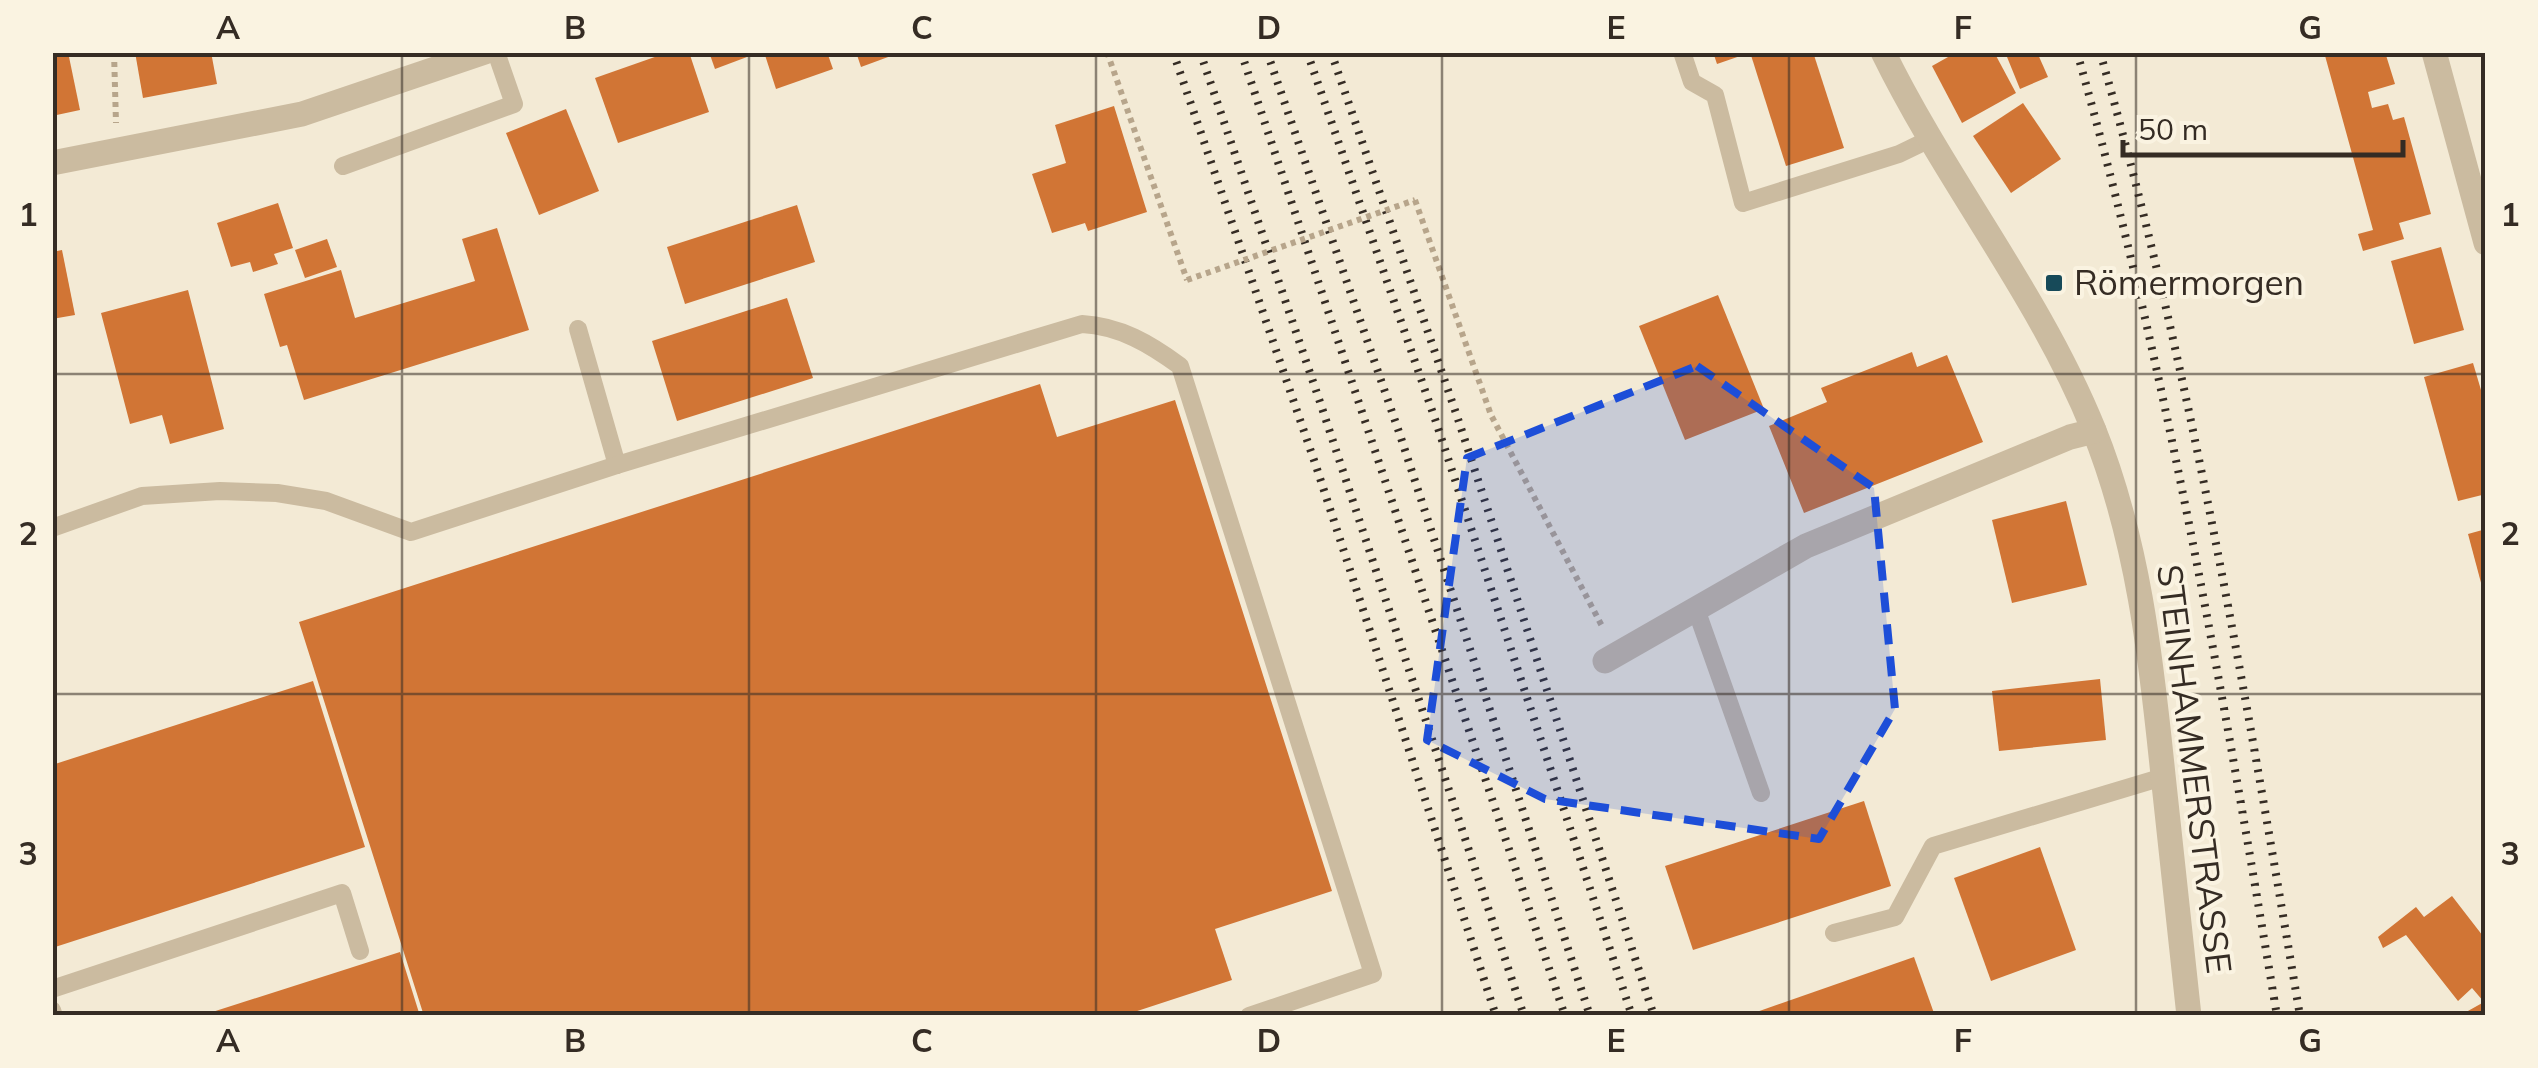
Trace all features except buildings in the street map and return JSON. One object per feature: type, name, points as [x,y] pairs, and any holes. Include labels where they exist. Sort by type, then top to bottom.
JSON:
[{"type":"street","points":[[52,162],[302,114],[485,52]]},
{"type":"street","name":"STEINHAMMERSTRASSE","points":[[1882,52],[2069,372],[2094,431],[2133,560],[2153,666],[2189,1016]]},
{"type":"street","points":[[2434,52],[2486,243]]},
{"type":"street","points":[[1605,661],[1806,546],[2070,437],[2094,431]]},
{"type":"lane","points":[[343,166],[514,104],[496,52]]},
{"type":"lane","points":[[1682,52],[1692,82],[1715,95],[1743,203],[1900,154],[1930,139]]},
{"type":"lane","points":[[52,528],[142,496],[220,491],[277,493],[326,502],[411,532],[616,465],[1082,324],[1102,325],[1132,335],[1180,366],[1373,974],[1249,1016]]},
{"type":"lane","points":[[578,330],[616,465]]},
{"type":"lane","points":[[1696,609],[1761,793]]},
{"type":"lane","points":[[1834,932],[1895,917],[1933,846],[2163,777]]},
{"type":"lane","points":[[52,989],[342,894],[360,952]]},
{"type":"path","points":[[114,52],[117,152]]},
{"type":"path","points":[[1107,52],[1188,280],[1416,200],[1491,415],[1583,594]]},
{"type":"highlighted area","points":[[1697,366],[1874,488],[1895,709],[1819,839],[1545,799],[1427,740],[1467,458]]},
{"type":"railway","points":[[1173,52],[1316,466],[1496,1016]]},
{"type":"railway","points":[[1200,52],[1524,1016]]},
{"type":"railway","points":[[1241,52],[1565,1016]]},
{"type":"railway","points":[[1267,52],[1400,435],[1590,1016]]},
{"type":"railway","points":[[1307,52],[1435,419],[1632,1016]]},
{"type":"railway","points":[[1331,52],[1457,416],[1654,1016]]},
{"type":"railway","points":[[2077,52],[2166,411],[2214,652],[2277,1016]]},
{"type":"railway","points":[[2100,52],[2189,410],[2237,652],[2300,1016]]},
{"type":"place","name":"Römermorgen","points":[[2054,283]]}]
